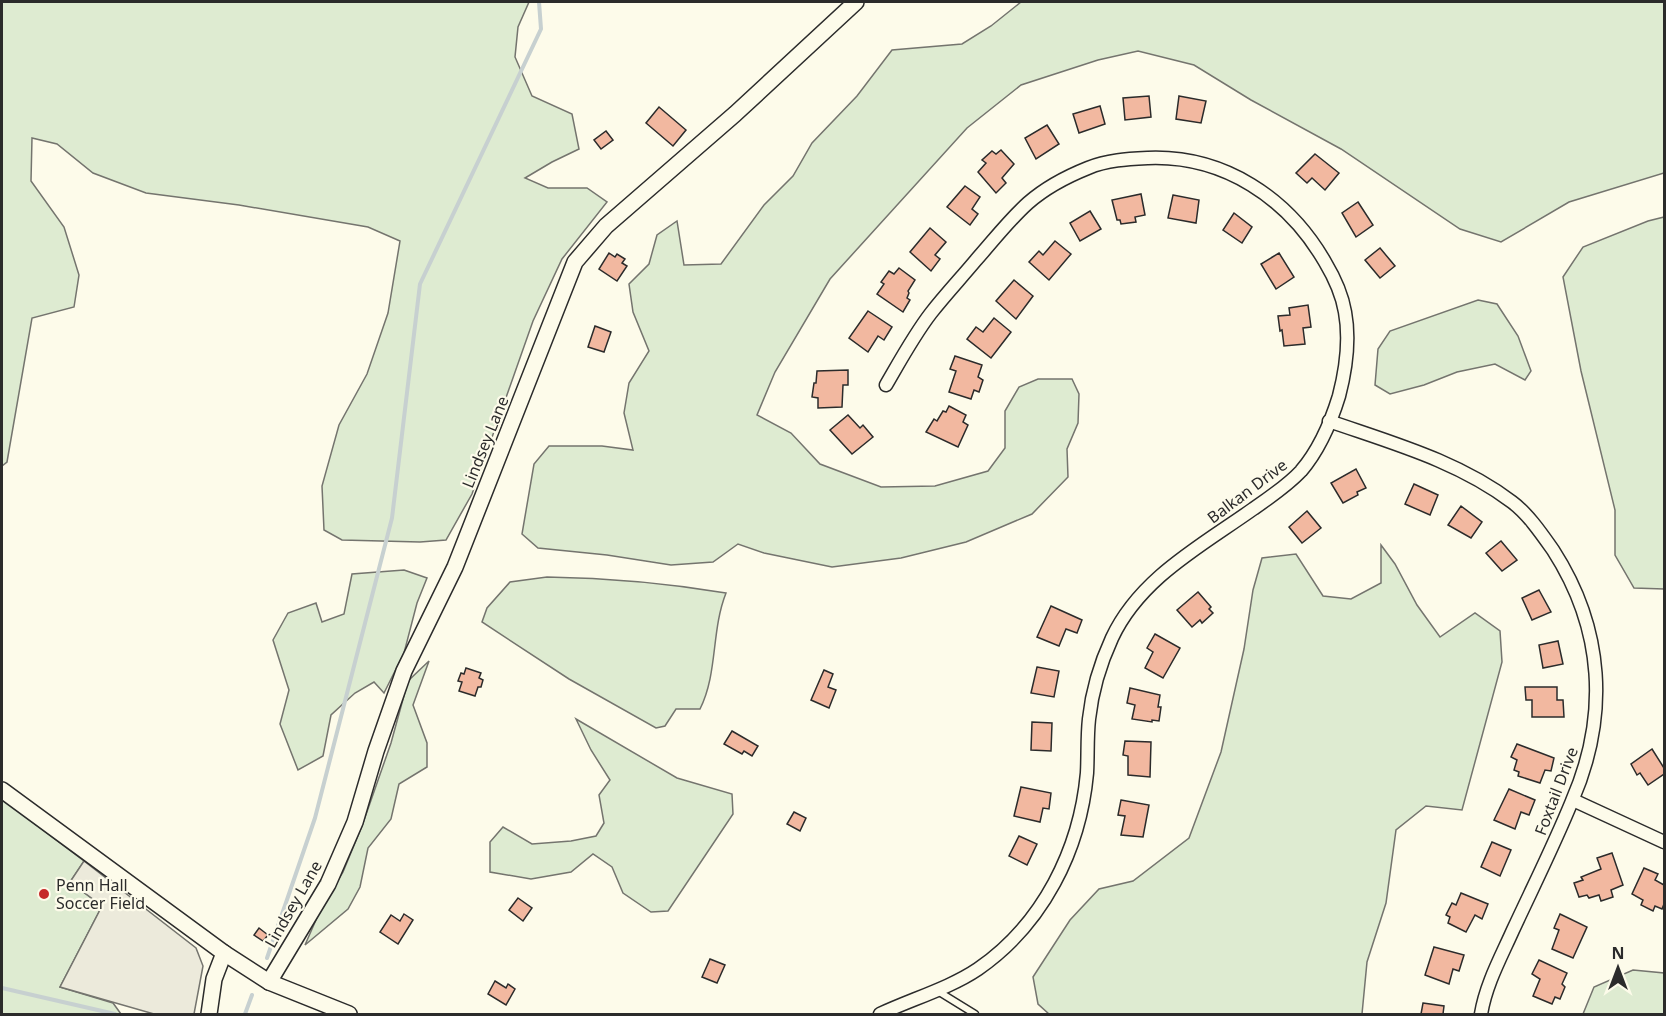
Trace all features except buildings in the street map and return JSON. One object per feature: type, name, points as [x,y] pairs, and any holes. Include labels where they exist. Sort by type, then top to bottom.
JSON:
[{"type":"street","name":"Lindsey Lane","points":[[269,982],[328,884],[355,822],[376,751],[404,671],[455,567],[575,262],[606,226],[735,114],[856,2]]},
{"type":"street","name":"Balkan Drive","points":[[885,385],[930,314],[1030,201],[1092,166],[1125,159],[1164,157],[1203,163],[1232,173],[1262,190],[1288,213],[1313,241],[1335,278],[1345,310],[1347,348],[1339,395],[1318,447],[1301,471],[1276,493],[1186,554],[1156,579],[1135,603],[1113,635],[1093,688],[1088,722],[1087,774],[1077,832],[1061,872],[1037,911],[999,953],[977,970],[952,984],[886,1013]]},
{"type":"street","name":"Foxtail Drive","points":[[1329,421],[1439,460],[1465,472],[1513,502],[1540,531],[1568,573],[1586,618],[1595,657],[1597,707],[1590,751],[1573,800],[1491,978],[1482,1014]]},
{"type":"street","points":[[2,790],[224,953],[269,982],[349,1014]]},
{"type":"street","points":[[1573,800],[1665,842]]},
{"type":"street","points":[[209,1014],[214,979],[224,953]]},
{"type":"lane","points":[[936,990],[975,1014]]},
{"type":"green space","points":[[2,2],[529,2],[518,27],[515,57],[532,96],[572,114],[579,149],[525,178],[548,188],[587,188],[607,202],[562,259],[533,321],[472,494],[446,540],[420,542],[342,540],[324,530],[322,486],[339,425],[367,374],[388,313],[400,241],[368,227],[239,205],[146,193],[93,173],[57,144],[32,138],[31,181],[64,227],[79,275],[74,307],[32,318],[7,462],[2,466]]},
{"type":"green space","points":[[1021,2],[1664,2],[1664,173],[1569,202],[1501,242],[1460,229],[1341,149],[1251,100],[1194,65],[1138,51],[1098,60],[1021,85],[967,128],[830,279],[775,372],[757,415],[791,433],[820,464],[881,487],[935,486],[988,471],[1005,448],[1005,411],[1019,387],[1038,379],[1072,379],[1079,394],[1078,423],[1067,449],[1068,477],[1032,514],[966,542],[901,558],[832,567],[764,553],[738,544],[713,562],[671,565],[607,555],[538,548],[522,534],[534,464],[549,446],[602,446],[633,450],[624,413],[629,383],[649,351],[633,312],[629,284],[649,264],[657,235],[677,221],[684,265],[721,264],[764,205],[793,176],[812,143],[857,96],[892,50],[962,44],[991,26]]},
{"type":"green space","points":[[1664,217],[1664,589],[1634,588],[1615,555],[1615,510],[1581,371],[1563,277],[1583,247],[1648,221]]},
{"type":"green space","points":[[1478,300],[1497,304],[1518,336],[1531,371],[1525,380],[1495,364],[1457,372],[1424,385],[1390,394],[1375,385],[1378,349],[1390,331]]},
{"type":"green space","points":[[1381,545],[1395,564],[1417,605],[1440,637],[1475,613],[1500,631],[1502,662],[1462,810],[1426,806],[1396,830],[1386,903],[1367,962],[1362,1014],[1049,1014],[1038,1004],[1033,977],[1070,920],[1099,889],[1133,881],[1189,838],[1221,752],[1244,649],[1253,590],[1262,558],[1296,554],[1323,596],[1351,599],[1381,583]]},
{"type":"green space","points":[[404,570],[427,578],[417,603],[404,653],[384,693],[374,682],[355,693],[331,715],[323,756],[298,770],[280,724],[289,690],[273,640],[288,613],[316,603],[322,622],[344,614],[352,574]]},
{"type":"green space","points":[[547,577],[637,582],[726,593],[718,622],[710,681],[700,709],[676,709],[665,726],[656,728],[569,679],[482,622],[487,608],[510,582]]},
{"type":"green space","points":[[429,661],[413,705],[427,743],[427,767],[399,784],[391,819],[368,848],[360,887],[348,909],[305,945],[319,913],[343,872],[362,826],[391,743],[408,681]]},
{"type":"green space","points":[[576,719],[677,778],[732,794],[733,814],[668,911],[651,912],[623,893],[612,867],[593,854],[571,872],[531,879],[490,872],[490,842],[503,827],[532,844],[571,841],[596,836],[604,823],[599,795],[610,780],[591,750]]},
{"type":"green space","name":"Penn Hall Soccer Field","points":[[2,799],[84,861],[70,882],[102,906],[60,987],[113,1003],[121,1014],[2,1014]]},
{"type":"green space","points":[[1633,970],[1664,973],[1664,1014],[1583,1014],[1594,987]]},
{"type":"shaded area","points":[[84,861],[196,948],[203,966],[194,1014],[154,1014],[60,987],[102,906],[70,882]]},
{"type":"waterway","points":[[267,958],[315,818],[392,518],[420,284],[541,29],[539,2]]},
{"type":"waterway","points":[[2,988],[115,1014]]},
{"type":"waterway","points":[[245,1014],[252,995]]},
{"type":"place","name":"Penn Hall Soccer Field","points":[[44,894]]}]
